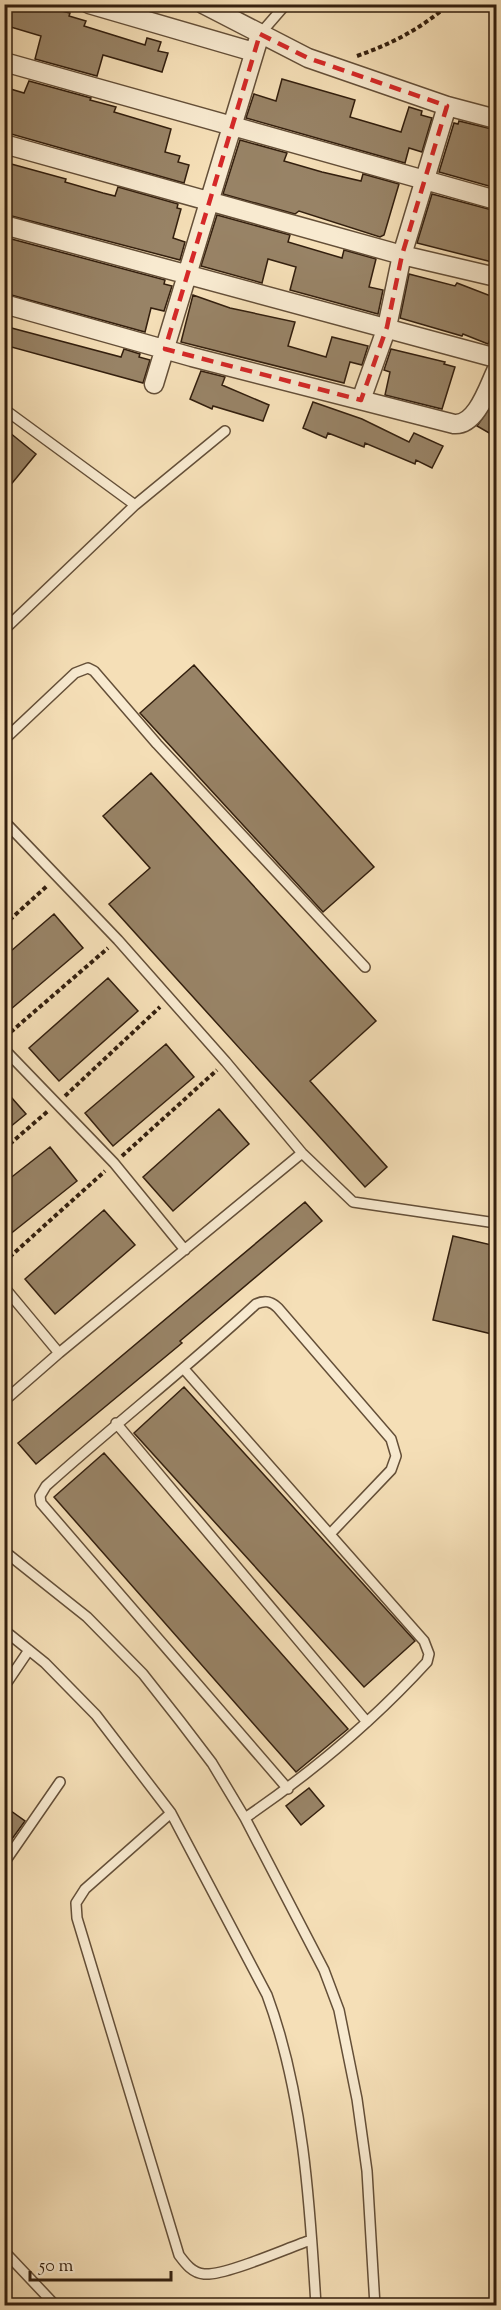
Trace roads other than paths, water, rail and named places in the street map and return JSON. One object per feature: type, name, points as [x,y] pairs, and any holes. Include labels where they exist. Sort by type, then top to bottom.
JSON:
[{"type":"street","points":[[89,4],[254,52]]},
{"type":"street","points":[[203,4],[308,58],[447,106],[496,119]]},
{"type":"street","points":[[154,384],[260,34]]},
{"type":"street","points":[[4,62],[496,200]]},
{"type":"street","points":[[361,400],[387,327],[402,255],[447,106]]},
{"type":"street","points":[[4,144],[402,255],[496,277]]},
{"type":"street","points":[[4,225],[188,272],[496,357]]},
{"type":"street","points":[[4,304],[361,400],[463,425],[471,419],[496,371]]},
{"type":"lane","points":[[260,34],[286,4]]},
{"type":"lane","points":[[4,409],[135,505]]},
{"type":"lane","points":[[4,630],[135,505],[225,431]]},
{"type":"lane","points":[[4,740],[75,673],[88,668],[94,671],[157,744],[365,967]]},
{"type":"lane","points":[[4,821],[118,940],[302,1153],[353,1202],[496,1222]]},
{"type":"lane","points":[[4,1049],[114,1163],[185,1250]]},
{"type":"lane","points":[[4,1401],[302,1153]]},
{"type":"lane","points":[[4,1287],[59,1353]]},
{"type":"lane","points":[[288,1789],[41,1503],[40,1496],[46,1486],[116,1423],[184,1369],[256,1304],[262,1301],[272,1302],[391,1439],[396,1456],[391,1470],[330,1534]]},
{"type":"lane","points":[[184,1369],[427,1647],[427,1662],[367,1722],[288,1789],[245,1818]]},
{"type":"lane","points":[[116,1423],[367,1722]]},
{"type":"lane","points":[[4,1551],[87,1617],[143,1674],[212,1763],[245,1818],[324,1970],[339,2010],[357,2099],[367,2171],[375,2306]]},
{"type":"lane","points":[[4,1630],[29,1650],[96,1715],[171,1813],[262,1985],[279,2026],[296,2109],[316,2306]]},
{"type":"lane","points":[[4,1687],[29,1650]]},
{"type":"lane","points":[[4,1863],[60,1782]]},
{"type":"lane","points":[[171,1813],[85,1889],[76,1903],[77,1918],[179,2255],[189,2268],[204,2274],[224,2270],[311,2240]]},
{"type":"lane","points":[[4,2251],[56,2306]]}]
